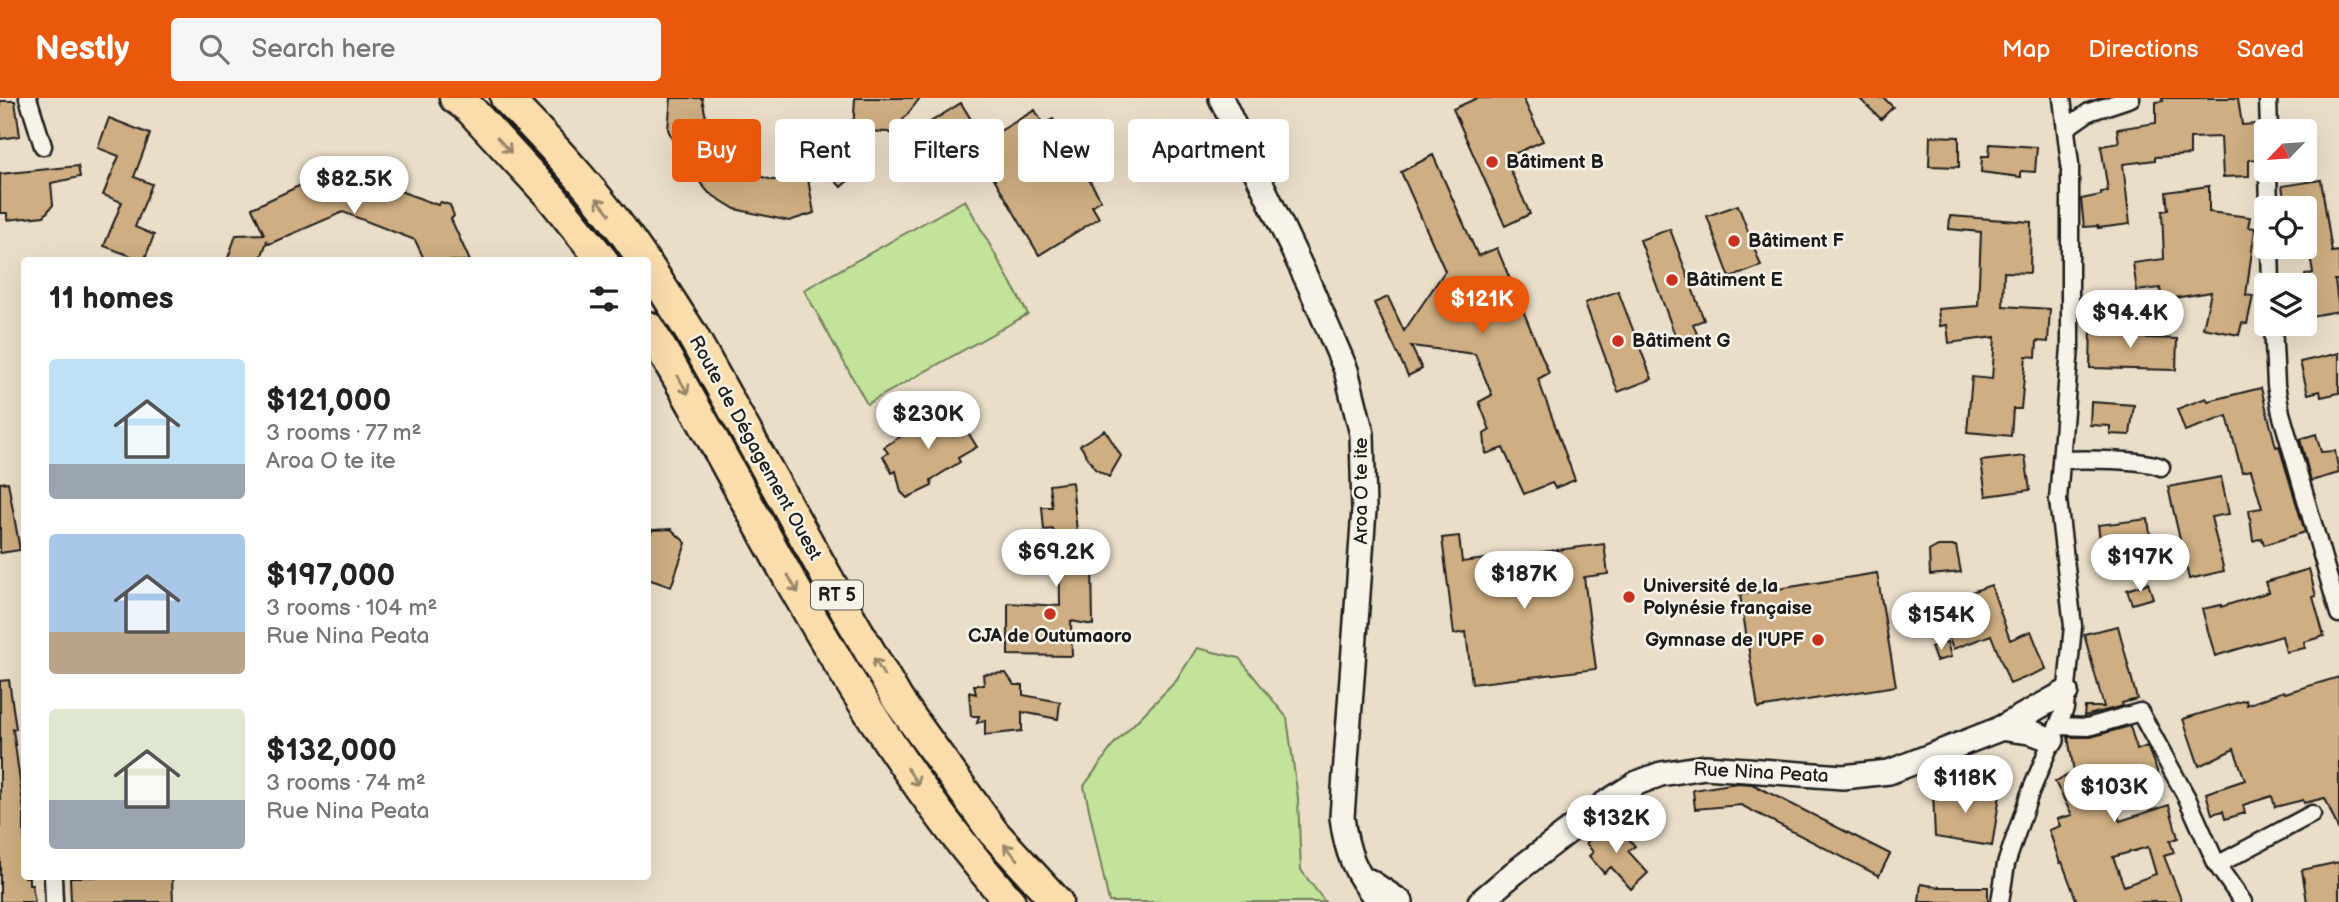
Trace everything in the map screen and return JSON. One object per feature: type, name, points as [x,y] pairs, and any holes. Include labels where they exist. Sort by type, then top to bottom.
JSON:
[{"type":"highway","points":[[455,98],[470,109],[553,199],[600,257]]},
{"type":"highway","points":[[506,98],[559,151],[641,257]]},
{"type":"highway","name":"Route de Dégagement Ouest","points":[[651,272],[691,333],[898,700],[993,832],[1057,902]]},
{"type":"highway","name":"Route de Dégagement Ouest","points":[[651,332],[680,379],[792,583],[865,705],[921,789],[976,863],[1010,902]]},
{"type":"main road","name":"Aroa O te ite","points":[[1221,98],[1309,284],[1346,370],[1362,434],[1364,510],[1342,817],[1346,848],[1360,876],[1380,902]]},
{"type":"main road","name":"Rue Nina Peata","points":[[1480,902],[1604,804],[1637,783],[1661,774],[1705,767],[1843,777],[1889,772],[2066,700]]},
{"type":"main road","points":[[2000,729],[2055,733]]},
{"type":"main road","points":[[1360,876],[1401,902]]},
{"type":"street","points":[[29,98],[43,146]]},
{"type":"street","points":[[2000,902],[2006,863],[2066,700],[2073,626],[2058,500],[2070,347],[2070,164],[2062,98]]},
{"type":"street","points":[[2066,128],[2090,112],[2131,98]]},
{"type":"street","points":[[2267,98],[2268,119]]},
{"type":"street","points":[[2274,336],[2276,385],[2281,413],[2339,614]]},
{"type":"street","points":[[2062,460],[2153,463],[2161,467]]},
{"type":"street","points":[[2055,733],[2140,712],[2187,798],[2217,864],[2243,902]]},
{"type":"street","points":[[2217,864],[2312,814]]},
{"type":"street","points":[[53,880],[54,902]]},
{"type":"green space","points":[[965,200],[1028,314],[867,404],[804,290]]},
{"type":"green space","points":[[1197,648],[1239,658],[1287,718],[1298,798],[1301,870],[1325,902],[1109,902],[1084,786],[1114,744],[1176,681]]},
{"type":"building","points":[[671,98],[702,98],[706,119],[672,119],[672,139],[668,129]]},
{"type":"building","points":[[855,98],[920,98],[904,119],[889,119],[889,132],[875,132],[875,119],[854,119]]},
{"type":"building","name":"Bâtiment B","points":[[1477,98],[1523,98],[1543,141],[1505,158],[1530,214],[1505,226],[1453,109]]},
{"type":"building","points":[[1859,98],[1884,98],[1893,107],[1881,119]]},
{"type":"building","points":[[2162,98],[2238,98],[2242,125],[2254,124],[2254,159],[2249,160],[2249,176],[2223,177],[2221,137],[2190,138],[2190,155],[2155,157],[2155,160],[2123,164],[2130,224],[2084,227],[2081,199],[2108,191],[2101,146],[2119,143],[2117,129],[2156,123],[2156,102],[2163,101]]},
{"type":"building","points":[[0,101],[15,101],[20,136],[0,139]]},
{"type":"building","points":[[961,103],[971,119],[935,119]]},
{"type":"building","points":[[1035,110],[1040,119],[1020,119]]},
{"type":"building","points":[[109,118],[150,134],[134,177],[152,184],[135,227],[154,235],[146,257],[133,257],[104,246],[122,202],[103,195],[119,156],[98,148]]},
{"type":"building","points":[[1018,120],[1018,182],[1090,182],[1101,200],[1092,206],[1099,218],[1039,255],[996,182],[1004,182],[1004,129]]},
{"type":"building","points":[[1930,136],[1959,137],[1959,167],[1929,166]]},
{"type":"building","points":[[1990,144],[2037,147],[2035,172],[2021,171],[2021,177],[1981,172],[1982,156],[1989,156]]},
{"type":"building","points":[[1433,155],[1478,256],[1497,248],[1549,373],[1538,379],[1575,480],[1555,488],[1552,483],[1524,494],[1503,448],[1486,454],[1484,434],[1490,430],[1479,402],[1492,395],[1475,354],[1411,346],[1422,369],[1408,376],[1374,303],[1388,297],[1404,331],[1445,271],[1401,172]]},
{"type":"building","points":[[340,163],[348,172],[438,205],[441,202],[450,205],[454,216],[451,219],[468,257],[423,257],[415,240],[343,212],[269,244],[267,241],[261,257],[228,257],[236,235],[264,234],[252,208],[331,171]]},
{"type":"building","points":[[78,166],[80,177],[51,183],[53,205],[44,216],[7,220],[7,213],[0,213],[0,174]]},
{"type":"building","points":[[761,176],[775,182],[809,182],[814,213],[789,221],[735,209],[709,193],[700,182],[761,182]]},
{"type":"building","points":[[2321,180],[2332,252],[2339,251],[2339,280],[2335,280],[2339,311],[2317,315],[2317,273],[2313,273],[2311,259],[2317,259],[2317,196],[2284,196],[2282,186]]},
{"type":"building","points":[[2209,186],[2209,212],[2250,217],[2248,227],[2254,228],[2254,235],[2246,295],[2253,296],[2247,324],[2242,323],[2239,335],[2203,328],[2211,292],[2162,300],[2160,288],[2137,291],[2133,263],[2164,259],[2162,211],[2168,210],[2166,192]]},
{"type":"building","name":"Bâtiment F","points":[[1738,205],[1761,266],[1730,278],[1707,216]]},
{"type":"building","points":[[1950,216],[2031,222],[2030,273],[2004,272],[2003,306],[2050,309],[2048,342],[2037,341],[2036,357],[2026,356],[2021,409],[2013,409],[2011,436],[1967,432],[1972,377],[1992,379],[1995,337],[1949,343],[1947,325],[1940,326],[1938,309],[1978,306],[1981,232],[1949,229]]},
{"type":"building","name":"Bâtiment E","points":[[1670,229],[1704,320],[1693,324],[1699,339],[1679,346],[1640,240]]},
{"type":"building","name":"Bâtiment G","points":[[1618,291],[1652,379],[1618,392],[1585,303]]},
{"type":"building","points":[[2091,325],[2127,326],[2126,337],[2177,339],[2176,370],[2090,368]]},
{"type":"building","points":[[2339,353],[2339,393],[2321,397],[2320,391],[2308,394],[2300,362]]},
{"type":"building","points":[[2261,388],[2276,447],[2279,446],[2305,532],[2264,545],[2262,538],[2253,541],[2249,510],[2262,508],[2251,470],[2242,472],[2227,416],[2185,431],[2177,409],[2206,398],[2208,401]]},
{"type":"building","points":[[2091,402],[2134,405],[2130,435],[2110,434],[2110,426],[2090,425]]},
{"type":"building","points":[[951,405],[977,447],[958,458],[960,462],[931,480],[932,486],[907,498],[901,492],[896,471],[892,473],[883,456],[888,453],[884,447]]},
{"type":"building","points":[[1105,430],[1121,456],[1109,477],[1095,469],[1080,445]]},
{"type":"building","points":[[2316,434],[2321,452],[2335,451],[2339,473],[2311,481],[2300,439]]},
{"type":"building","points":[[2025,456],[2030,490],[1986,496],[1981,461]]},
{"type":"building","points":[[2221,477],[2229,514],[2211,517],[2224,571],[2189,579],[2168,487]]},
{"type":"building","points":[[8,482],[20,550],[0,553],[0,483]]},
{"type":"building","name":"CJA de Outumaoro","points":[[1072,482],[1080,562],[1092,563],[1093,625],[1071,621],[1072,656],[1008,655],[1008,603],[1060,606],[1059,538],[1055,539],[1053,529],[1044,530],[1042,507],[1052,507],[1049,485]]},
{"type":"building","points":[[2148,519],[2152,550],[2113,555],[2112,546],[2101,547],[2098,525]]},
{"type":"building","points":[[671,529],[686,543],[671,587],[651,580],[652,530]]},
{"type":"building","points":[[1459,536],[1462,562],[1604,544],[1608,574],[1584,577],[1596,669],[1472,684],[1466,632],[1454,634],[1442,538]]},
{"type":"building","points":[[1938,546],[1956,546],[1961,572],[1930,575],[1929,551]]},
{"type":"building","points":[[2309,569],[2316,596],[2313,597],[2324,636],[2304,642],[2305,648],[2286,652],[2282,636],[2215,656],[2202,609],[2221,607],[2269,592],[2266,582]]},
{"type":"building","name":"Gymnase de l'UPF","points":[[1877,573],[1896,686],[1758,708],[1740,595]]},
{"type":"building","points":[[2148,583],[2153,598],[2132,604],[2127,590]]},
{"type":"building","points":[[1991,585],[2010,640],[2031,631],[2046,669],[2010,684],[1991,635],[1953,649],[1939,613],[1949,609],[1946,601]]},
{"type":"building","points":[[2118,626],[2137,699],[2122,703],[2123,706],[2084,716],[2085,707],[2104,707],[2084,634]]},
{"type":"building","points":[[1947,642],[1951,657],[1936,661],[1931,647]]},
{"type":"building","name":"CJA de Outumaoro","points":[[1006,673],[1014,685],[1023,685],[1023,695],[1060,702],[1058,719],[1022,712],[1022,731],[985,735],[985,720],[977,723],[979,716],[971,716],[969,692],[976,694],[974,685],[984,685],[983,674]]},
{"type":"building","points":[[2339,677],[2339,831],[2325,798],[2275,807],[2272,796],[2243,805],[2245,813],[2225,819],[2223,811],[2212,814],[2206,793],[2245,780],[2234,749],[2199,766],[2183,719],[2246,700],[2247,705],[2284,691],[2285,693]]},
{"type":"building","points":[[9,680],[16,729],[13,729],[21,789],[21,880],[29,880],[35,902],[0,902],[0,681]]},
{"type":"building","points":[[2130,726],[2137,750],[2147,746],[2162,783],[2114,805],[2120,821],[2169,805],[2178,838],[2170,841],[2174,853],[2164,856],[2182,902],[2077,902],[2049,830],[2060,826],[2057,819],[2072,815],[2055,782],[2074,772],[2068,737],[2091,737]],"holes":[[[2148,847],[2156,874],[2124,886],[2113,857]]]},
{"type":"building","points":[[1737,783],[1752,784],[1890,854],[1879,876],[1741,805],[1695,809],[1693,790]]},
{"type":"building","points":[[1945,787],[2000,795],[1992,846],[1935,837],[1933,792]]},
{"type":"building","points":[[1609,824],[1615,830],[1618,827],[1635,846],[1628,851],[1648,873],[1631,889],[1611,867],[1604,873],[1589,856],[1593,852],[1586,843]]},
{"type":"building","points":[[2339,862],[2339,902],[2307,902],[2302,870]]},
{"type":"building","points":[[70,880],[172,880],[173,902],[71,902]]},
{"type":"building","points":[[1921,884],[1939,887],[1988,887],[1988,902],[1919,902]]},
{"type":"place","name":"Bâtiment B","points":[[1492,162]]},
{"type":"place","name":"Bâtiment F","points":[[1734,241]]},
{"type":"place","name":"Bâtiment E","points":[[1672,280]]},
{"type":"place","name":"Bâtiment G","points":[[1618,341]]},
{"type":"place","name":"Université de la Polynésie française","points":[[1629,597]]},
{"type":"place","name":"CJA de Outumaoro","points":[[1050,614]]},
{"type":"place","name":"Gymnase de l'UPF","points":[[1818,640]]}]
